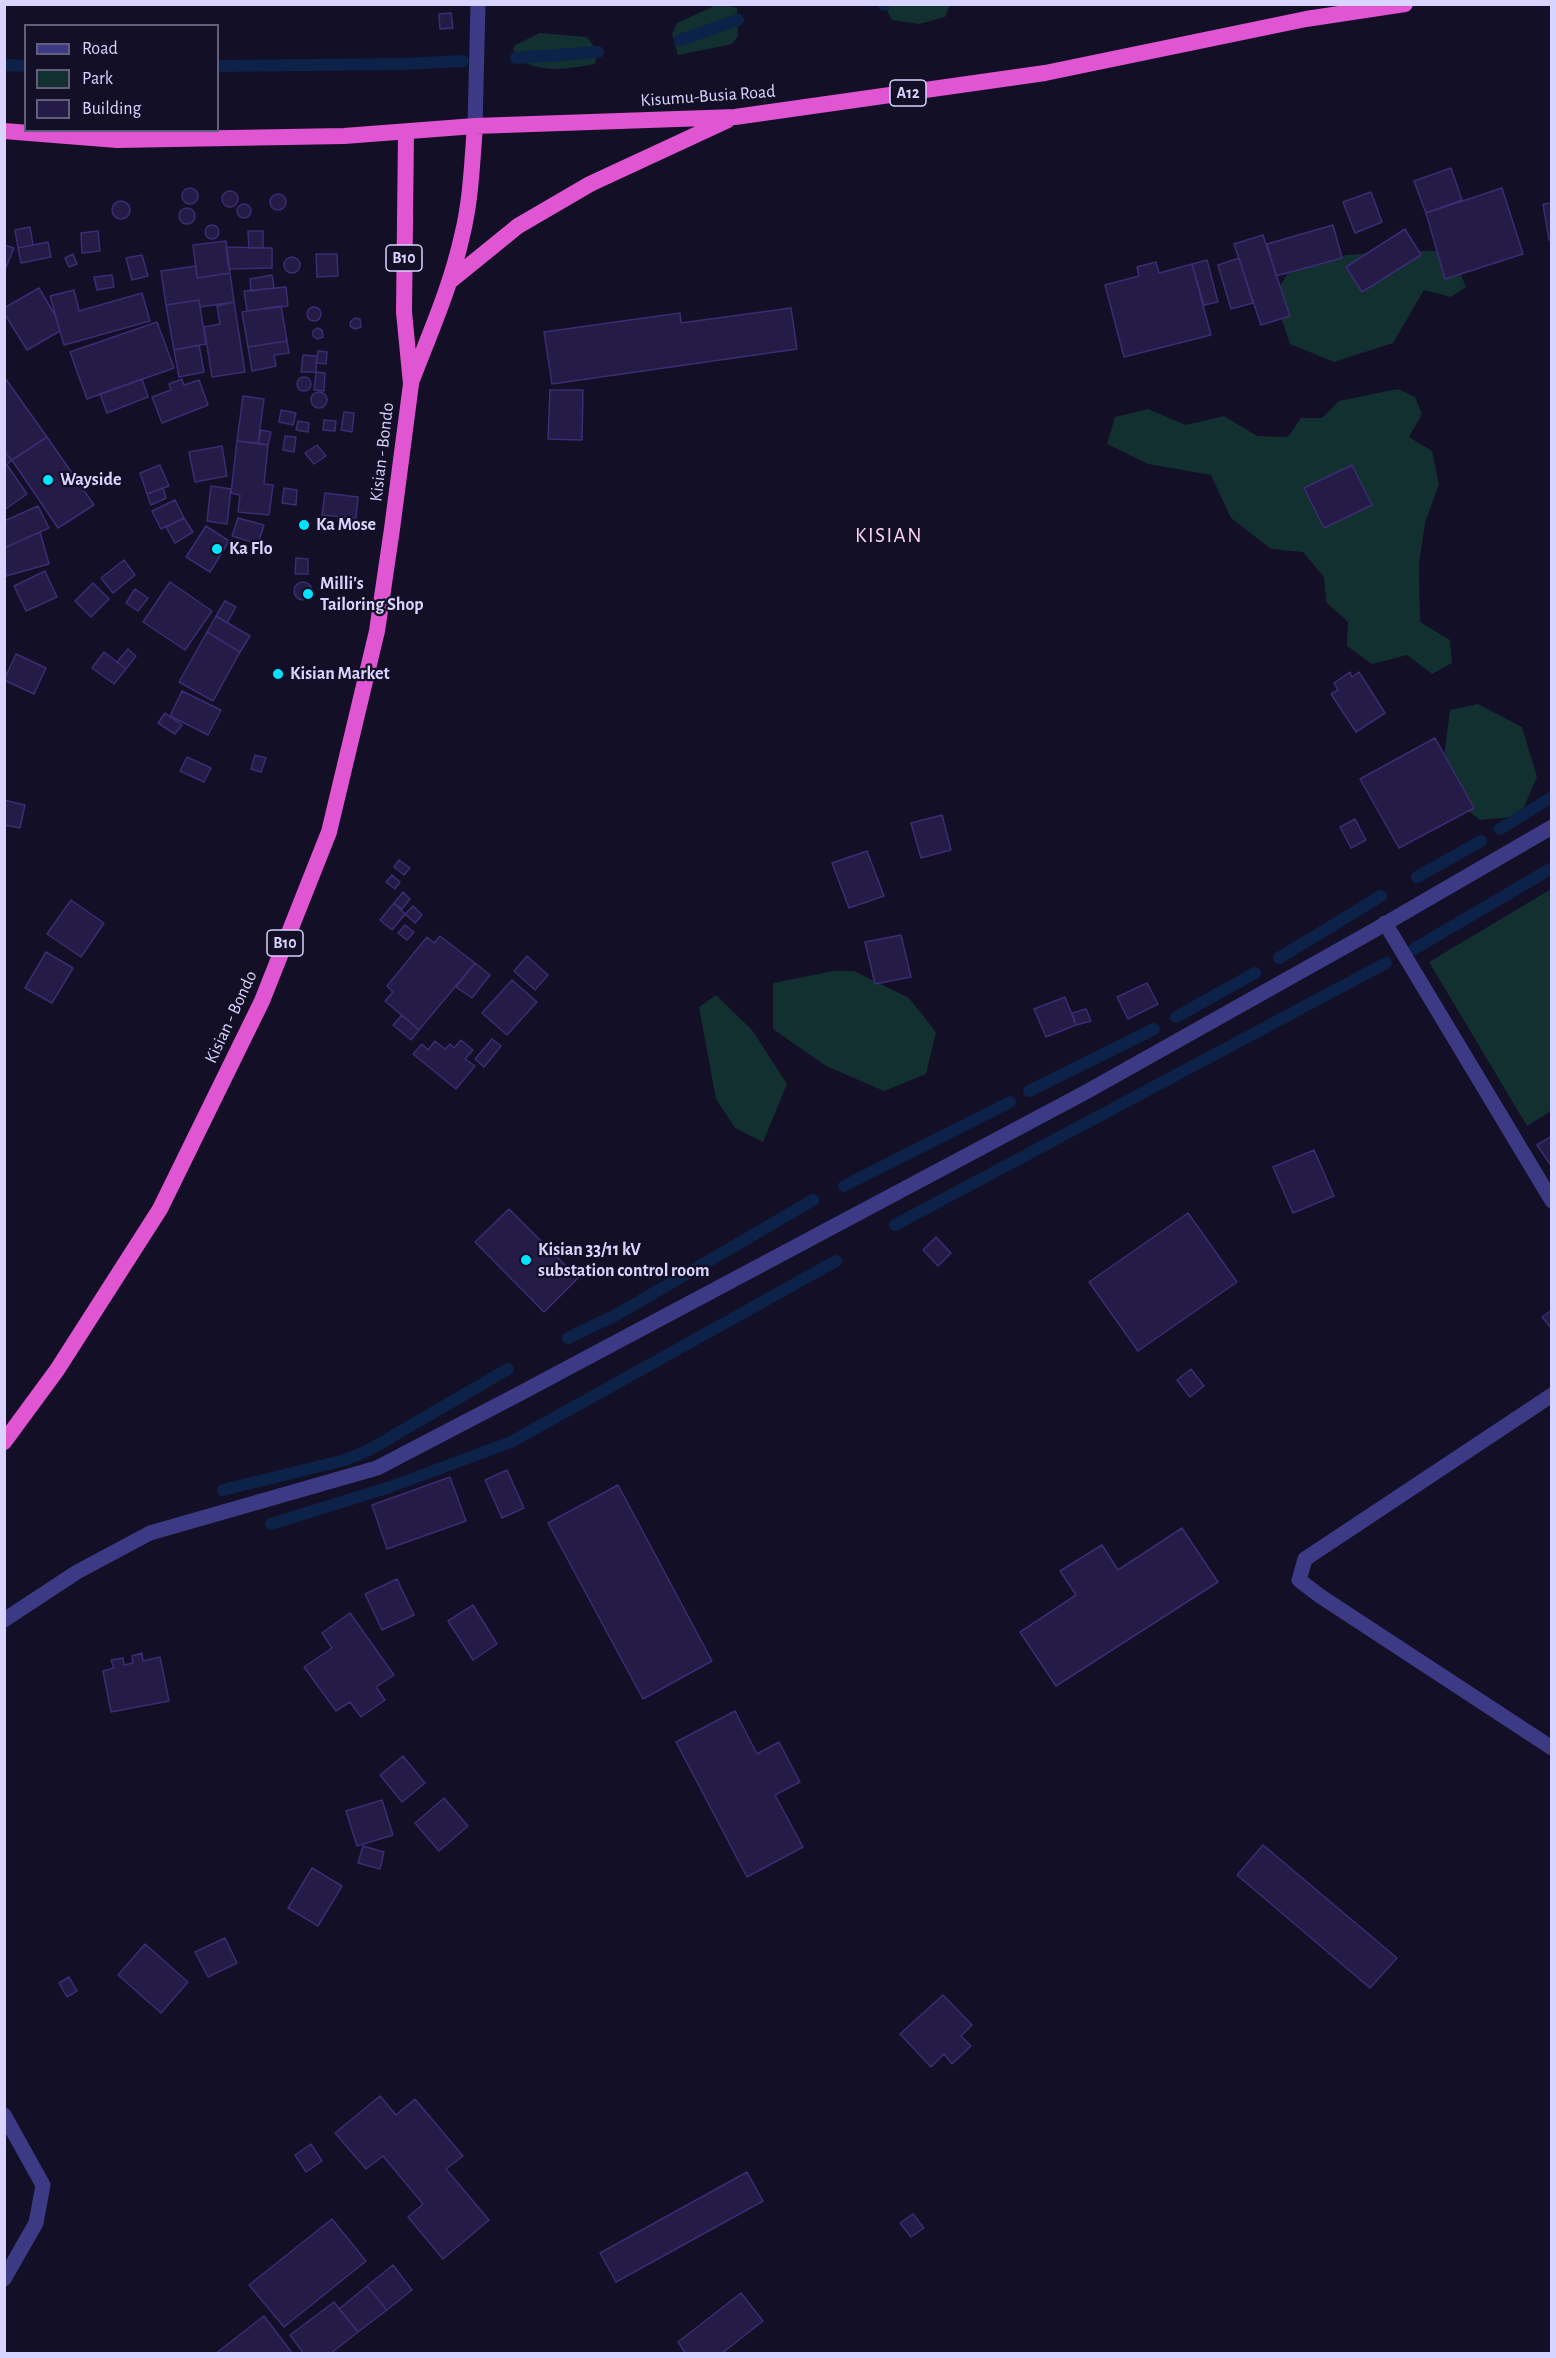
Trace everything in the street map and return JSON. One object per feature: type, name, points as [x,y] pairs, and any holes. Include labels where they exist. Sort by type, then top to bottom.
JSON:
[{"type":"highway","name":"Kisumu-Busia Road","points":[[4,131],[117,140],[344,136],[475,126],[735,117],[1045,73],[1306,19],[1405,4]]},
{"type":"highway","points":[[449,282],[518,226],[590,184],[735,117]]},
{"type":"highway","name":"Kisian - Bondo","points":[[4,1442],[57,1370],[160,1209],[262,1001],[324,842],[376,631],[411,384],[449,282],[462,236],[468,206],[475,126]]},
{"type":"highway","name":"Kisian - Bondo","points":[[406,132],[404,312],[411,384]]},
{"type":"street","points":[[475,126],[478,4]]},
{"type":"street","points":[[4,1620],[77,1572],[150,1533],[377,1468],[1065,1103],[1385,924],[1551,827]]},
{"type":"street","points":[[1385,924],[1551,1201]]},
{"type":"street","points":[[1551,1395],[1305,1559],[1299,1580],[1551,1748]]},
{"type":"street","points":[[4,2115],[43,2185],[36,2223],[4,2279]]},
{"type":"green space","points":[[884,4],[950,5],[945,17],[919,24],[892,20]]},
{"type":"green space","points":[[727,5],[737,8],[738,36],[732,44],[678,55],[672,34],[677,23],[714,6]]},
{"type":"green space","points":[[540,33],[587,37],[598,52],[595,64],[554,69],[535,66],[516,58],[513,49],[515,45]]},
{"type":"green space","points":[[1392,251],[1451,251],[1466,287],[1451,297],[1424,290],[1393,343],[1334,362],[1290,344],[1274,296],[1296,260]]},
{"type":"green space","points":[[1398,389],[1415,397],[1422,414],[1409,437],[1432,451],[1439,484],[1425,523],[1419,564],[1420,622],[1450,640],[1452,663],[1432,674],[1407,655],[1372,664],[1347,646],[1348,622],[1326,602],[1324,577],[1303,552],[1271,549],[1231,518],[1211,475],[1148,464],[1107,444],[1115,417],[1148,409],[1186,425],[1224,416],[1257,436],[1288,437],[1301,418],[1322,418],[1339,401]]},
{"type":"green space","points":[[1478,704],[1522,727],[1537,777],[1520,816],[1480,820],[1451,797],[1442,773],[1450,710]]},
{"type":"green space","points":[[1551,889],[1551,1111],[1527,1126],[1429,962]]},
{"type":"green space","points":[[833,971],[854,971],[909,998],[936,1032],[926,1074],[884,1091],[826,1066],[773,1029],[773,983]]},
{"type":"green space","points":[[716,995],[752,1030],[787,1084],[763,1142],[735,1128],[716,1099],[699,1007]]},
{"type":"building","points":[[451,13],[453,28],[440,29],[439,14]]},
{"type":"building","points":[[1451,168],[1462,200],[1426,213],[1414,181]]},
{"type":"building","points":[[190,188],[196,190],[198,196],[196,202],[190,204],[184,202],[182,196],[184,190]]},
{"type":"building","points":[[1502,188],[1523,254],[1445,279],[1426,213]]},
{"type":"building","points":[[230,191],[238,199],[230,207],[222,199]]},
{"type":"building","points":[[1371,192],[1382,222],[1355,233],[1343,202]]},
{"type":"building","points":[[278,194],[286,202],[278,210],[270,202]]},
{"type":"building","points":[[121,201],[127,204],[130,210],[127,216],[121,219],[115,216],[112,210],[115,204]]},
{"type":"building","points":[[1552,203],[1552,239],[1549,240],[1543,204]]},
{"type":"building","points":[[241,204],[247,204],[251,211],[247,218],[241,218],[237,214],[237,208]]},
{"type":"building","points":[[184,208],[190,208],[195,216],[193,222],[184,224],[179,219],[179,213]]},
{"type":"building","points":[[209,225],[215,225],[219,232],[215,239],[209,239],[205,235],[205,229]]},
{"type":"building","points":[[1333,225],[1342,258],[1276,276],[1267,244]]},
{"type":"building","points":[[30,227],[33,245],[18,248],[15,230]]},
{"type":"building","points":[[1405,229],[1421,255],[1362,292],[1346,267]]},
{"type":"building","points":[[98,231],[100,251],[82,253],[81,233]]},
{"type":"building","points":[[248,231],[263,231],[263,248],[249,248]]},
{"type":"building","points":[[1263,235],[1290,316],[1261,325],[1234,244]]},
{"type":"building","points":[[226,241],[230,273],[197,278],[193,245]]},
{"type":"building","points":[[48,242],[51,257],[21,263],[18,248]]},
{"type":"building","points":[[4,245],[14,248],[4,272]]},
{"type":"building","points":[[226,247],[272,248],[272,268],[229,269]]},
{"type":"building","points":[[73,254],[77,264],[69,267],[65,258]]},
{"type":"building","points":[[316,254],[337,254],[338,276],[317,277]]},
{"type":"building","points":[[142,255],[148,276],[132,280],[126,258]]},
{"type":"building","points":[[292,257],[298,259],[300,265],[298,271],[292,273],[286,271],[284,265],[286,259]]},
{"type":"building","points":[[1239,258],[1253,303],[1231,309],[1218,265]]},
{"type":"building","points":[[1207,260],[1218,302],[1204,305],[1192,264]]},
{"type":"building","points":[[1156,262],[1159,273],[1192,264],[1211,335],[1124,357],[1105,285],[1139,276],[1137,267]]},
{"type":"building","points":[[196,266],[197,278],[230,273],[234,302],[200,307],[199,300],[166,305],[161,271]]},
{"type":"building","points":[[112,275],[114,287],[97,290],[94,277]]},
{"type":"building","points":[[272,275],[274,288],[251,291],[250,279]]},
{"type":"building","points":[[286,287],[288,306],[247,311],[244,291]]},
{"type":"building","points":[[39,288],[55,315],[60,331],[27,350],[4,313],[4,308]]},
{"type":"building","points":[[74,290],[79,311],[142,293],[150,321],[64,345],[50,296]]},
{"type":"building","points":[[199,300],[206,344],[174,350],[166,305]]},
{"type":"building","points":[[234,302],[245,372],[212,377],[204,327],[220,324],[217,306]]},
{"type":"building","points":[[281,306],[287,341],[248,347],[242,312]]},
{"type":"building","points":[[311,307],[317,307],[321,314],[317,321],[311,321],[307,317],[307,311]]},
{"type":"building","points":[[791,308],[797,349],[552,384],[544,332],[680,313],[681,323]]},
{"type":"building","points":[[355,318],[360,319],[361,327],[355,329],[350,326],[351,321]]},
{"type":"building","points":[[157,322],[174,368],[87,399],[70,352]]},
{"type":"building","points":[[317,328],[322,330],[323,337],[317,339],[313,336],[313,331]]},
{"type":"building","points":[[287,341],[289,353],[274,355],[276,366],[252,371],[248,347]]},
{"type":"building","points":[[199,345],[204,372],[179,377],[174,350]]},
{"type":"building","points":[[318,351],[327,352],[326,364],[316,363]]},
{"type":"building","points":[[303,355],[317,356],[316,372],[301,372]]},
{"type":"building","points":[[316,372],[325,373],[324,391],[314,390]]},
{"type":"building","points":[[304,377],[309,379],[311,384],[309,389],[304,391],[299,389],[297,384],[299,379]]},
{"type":"building","points":[[5,378],[47,437],[12,460],[4,451]]},
{"type":"building","points":[[142,379],[148,397],[107,413],[100,394]]},
{"type":"building","points":[[182,379],[184,385],[199,380],[208,405],[162,423],[152,397],[171,390],[169,384]]},
{"type":"building","points":[[550,390],[583,390],[582,440],[548,439]]},
{"type":"building","points":[[316,392],[322,392],[327,400],[325,406],[316,408],[311,403],[311,397]]},
{"type":"building","points":[[243,396],[264,399],[258,443],[237,441]]},
{"type":"building","points":[[281,410],[296,413],[293,425],[279,422]]},
{"type":"building","points":[[344,412],[354,413],[352,432],[341,430]]},
{"type":"building","points":[[324,420],[336,421],[335,431],[323,430]]},
{"type":"building","points":[[298,421],[309,423],[308,432],[296,430]]},
{"type":"building","points":[[261,430],[271,432],[268,445],[258,443]]},
{"type":"building","points":[[285,436],[296,437],[294,452],[283,450]]},
{"type":"building","points":[[47,437],[94,505],[58,528],[12,460]]},
{"type":"building","points":[[237,441],[268,445],[264,484],[273,485],[269,515],[238,512],[240,495],[231,493]]},
{"type":"building","points":[[317,445],[326,456],[314,464],[305,453]]},
{"type":"building","points":[[222,446],[227,476],[195,482],[189,452]]},
{"type":"building","points":[[4,451],[12,460],[4,467]]},
{"type":"building","points":[[7,465],[27,494],[4,510],[4,467]]},
{"type":"building","points":[[160,465],[169,486],[147,494],[140,473]]},
{"type":"building","points":[[1352,465],[1372,505],[1324,528],[1304,488]]},
{"type":"building","points":[[211,486],[231,489],[227,524],[207,521]]},
{"type":"building","points":[[163,488],[166,498],[151,505],[147,494]]},
{"type":"building","points":[[284,488],[297,490],[296,505],[282,503]]},
{"type":"building","points":[[325,493],[358,497],[356,518],[322,515]]},
{"type":"building","points":[[175,500],[184,518],[161,529],[152,511]]},
{"type":"building","points":[[38,506],[49,528],[4,548],[4,521]]},
{"type":"building","points":[[184,518],[193,532],[175,543],[166,527]]},
{"type":"building","points":[[238,518],[264,525],[258,544],[232,536]]},
{"type":"building","points":[[206,526],[229,541],[210,572],[186,557]]},
{"type":"building","points":[[40,532],[49,564],[6,576],[4,548]]},
{"type":"building","points":[[296,558],[308,559],[308,574],[295,574]]},
{"type":"building","points":[[124,560],[135,575],[113,593],[101,578]]},
{"type":"building","points":[[45,571],[57,597],[26,611],[14,586]]},
{"type":"building","points":[[170,582],[212,611],[185,650],[143,622]]},
{"type":"building","points":[[303,582],[309,585],[312,591],[309,597],[303,600],[297,597],[294,591],[297,585]]},
{"type":"building","points":[[93,583],[109,599],[91,617],[75,601]]},
{"type":"building","points":[[135,589],[148,598],[138,611],[126,603]]},
{"type":"building","points":[[225,601],[236,607],[227,623],[216,616]]},
{"type":"building","points":[[216,616],[250,636],[240,652],[207,632]]},
{"type":"building","points":[[207,632],[240,652],[213,701],[179,682]]},
{"type":"building","points":[[128,649],[136,656],[126,669],[117,662]]},
{"type":"building","points":[[104,652],[126,669],[114,684],[92,668]]},
{"type":"building","points":[[16,654],[46,668],[34,694],[4,680]]},
{"type":"building","points":[[1350,672],[1352,677],[1359,672],[1385,713],[1356,732],[1331,694],[1338,690],[1334,683]]},
{"type":"building","points":[[182,691],[221,710],[208,735],[170,716]]},
{"type":"building","points":[[165,713],[182,725],[175,734],[158,723]]},
{"type":"building","points":[[1435,738],[1474,808],[1399,848],[1360,779]]},
{"type":"building","points":[[255,755],[266,758],[261,772],[251,769]]},
{"type":"building","points":[[187,757],[211,768],[204,782],[180,771]]},
{"type":"building","points":[[4,800],[25,805],[20,828],[4,825]]},
{"type":"building","points":[[942,815],[951,850],[921,858],[911,823]]},
{"type":"building","points":[[1355,819],[1366,840],[1351,848],[1340,827]]},
{"type":"building","points":[[867,851],[884,896],[849,908],[832,863]]},
{"type":"building","points":[[399,860],[410,868],[404,875],[394,867]]},
{"type":"building","points":[[392,875],[400,882],[395,889],[386,882]]},
{"type":"building","points":[[403,892],[410,899],[402,909],[394,903]]},
{"type":"building","points":[[71,900],[104,923],[81,957],[47,934]]},
{"type":"building","points":[[394,903],[405,914],[392,930],[380,920]]},
{"type":"building","points":[[413,906],[422,915],[415,923],[405,914]]},
{"type":"building","points":[[405,925],[414,932],[407,940],[398,933]]},
{"type":"building","points":[[901,935],[911,977],[875,984],[865,942]]},
{"type":"building","points":[[440,936],[475,963],[419,1030],[385,1001],[393,992],[387,986],[427,937],[434,943]]},
{"type":"building","points":[[46,952],[73,968],[52,1003],[25,988]]},
{"type":"building","points":[[527,956],[548,975],[535,990],[514,971]]},
{"type":"building","points":[[475,963],[490,975],[472,998],[456,987]]},
{"type":"building","points":[[512,980],[537,1002],[507,1035],[482,1013]]},
{"type":"building","points":[[1147,983],[1158,1004],[1128,1019],[1117,997]]},
{"type":"building","points":[[1065,997],[1076,1025],[1046,1037],[1034,1009]]},
{"type":"building","points":[[1086,1009],[1091,1021],[1076,1025],[1072,1013]]},
{"type":"building","points":[[402,1015],[419,1030],[411,1040],[393,1025]]},
{"type":"building","points":[[492,1039],[501,1046],[484,1067],[475,1059]]},
{"type":"building","points":[[461,1040],[473,1050],[465,1059],[475,1066],[456,1089],[413,1054],[422,1044],[428,1050],[435,1041],[445,1049],[450,1044],[454,1048]]},
{"type":"building","points":[[1552,1136],[1552,1167],[1537,1145]]},
{"type":"building","points":[[1314,1150],[1334,1196],[1293,1213],[1273,1167]]},
{"type":"building","name":"Kisian 33/11 kV substation control room","points":[[509,1209],[578,1278],[544,1312],[475,1242]]},
{"type":"building","points":[[1188,1213],[1237,1282],[1138,1351],[1089,1282]]},
{"type":"building","points":[[936,1237],[951,1253],[938,1266],[923,1250]]},
{"type":"building","points":[[1552,1310],[1552,1329],[1542,1317]]},
{"type":"building","points":[[1191,1369],[1204,1386],[1190,1397],[1177,1380]]},
{"type":"building","points":[[507,1470],[524,1508],[502,1518],[485,1480]]},
{"type":"building","points":[[450,1477],[466,1521],[387,1549],[372,1505]]},
{"type":"building","points":[[618,1485],[712,1661],[643,1699],[548,1523]]},
{"type":"building","points":[[1182,1528],[1218,1582],[1056,1686],[1020,1632],[1076,1595],[1060,1571],[1102,1545],[1118,1570]]},
{"type":"building","points":[[397,1579],[414,1615],[382,1630],[365,1594]]},
{"type":"building","points":[[473,1605],[497,1644],[473,1660],[448,1621]]},
{"type":"building","points":[[350,1613],[394,1675],[376,1687],[385,1700],[361,1717],[350,1702],[336,1711],[304,1667],[332,1648],[322,1633]]},
{"type":"building","points":[[142,1653],[143,1661],[160,1657],[169,1701],[111,1712],[103,1671],[114,1668],[111,1660],[123,1658],[124,1665],[133,1663],[132,1656]]},
{"type":"building","points":[[735,1711],[757,1754],[779,1742],[800,1782],[775,1795],[803,1847],[747,1877],[676,1742]]},
{"type":"building","points":[[403,1756],[425,1783],[402,1802],[380,1775]]},
{"type":"building","points":[[444,1798],[468,1826],[439,1851],[415,1823]]},
{"type":"building","points":[[382,1800],[393,1835],[357,1846],[346,1811]]},
{"type":"building","points":[[1263,1845],[1397,1958],[1370,1988],[1237,1875]]},
{"type":"building","points":[[363,1846],[384,1852],[380,1869],[358,1863]]},
{"type":"building","points":[[312,1868],[342,1886],[318,1926],[288,1908]]},
{"type":"building","points":[[225,1938],[237,1963],[208,1977],[195,1952]]},
{"type":"building","points":[[145,1944],[188,1982],[161,2013],[118,1975]]},
{"type":"building","points":[[69,1977],[77,1991],[67,1997],[59,1983]]},
{"type":"building","points":[[943,1995],[972,2025],[961,2036],[971,2046],[952,2064],[944,2054],[931,2067],[900,2034]]},
{"type":"building","points":[[380,2096],[396,2115],[415,2099],[463,2156],[446,2169],[489,2220],[443,2259],[408,2217],[423,2204],[383,2156],[366,2169],[335,2133]]},
{"type":"building","points":[[311,2144],[322,2161],[306,2172],[295,2155]]},
{"type":"building","points":[[747,2172],[763,2201],[616,2282],[600,2253]]},
{"type":"building","points":[[913,2214],[924,2228],[911,2237],[900,2223]]},
{"type":"building","points":[[332,2219],[366,2261],[284,2327],[249,2285]]},
{"type":"building","points":[[393,2265],[412,2290],[387,2310],[367,2286]]},
{"type":"building","points":[[367,2286],[387,2310],[358,2332],[339,2309]]},
{"type":"building","points":[[741,2293],[763,2321],[721,2354],[686,2354],[678,2342]]},
{"type":"building","points":[[334,2302],[358,2332],[330,2354],[304,2354],[290,2335]]},
{"type":"building","points":[[264,2316],[293,2354],[215,2354]]},
{"type":"waterway","points":[[680,40],[738,20]]},
{"type":"waterway","points":[[516,58],[598,52]]},
{"type":"waterway","points":[[219,66],[463,61]]},
{"type":"waterway","points":[[4,65],[24,66]]},
{"type":"waterway","points":[[1500,829],[1552,797]]},
{"type":"waterway","points":[[1417,877],[1481,841]]},
{"type":"waterway","points":[[1414,949],[1552,868]]},
{"type":"waterway","points":[[1279,958],[1381,896]]},
{"type":"waterway","points":[[895,1225],[1386,963]]},
{"type":"waterway","points":[[1176,1017],[1255,973]]},
{"type":"waterway","points":[[1029,1091],[1154,1029]]},
{"type":"waterway","points":[[844,1186],[1010,1102]]},
{"type":"waterway","points":[[568,1338],[616,1315],[813,1200]]},
{"type":"waterway","points":[[271,1524],[390,1487],[511,1442],[836,1261]]},
{"type":"waterway","points":[[223,1490],[345,1460],[369,1450],[508,1369]]},
{"type":"place","name":"Wayside","points":[[48,480]]},
{"type":"place","name":"Ka Mose","points":[[304,525]]},
{"type":"place","name":"Ka Flo","points":[[217,549]]},
{"type":"place","name":"Milli's Tailoring Shop","points":[[308,594]]},
{"type":"place","name":"Kisian Market","points":[[278,674]]},
{"type":"place","name":"Kisian 33/11 kV substation control room","points":[[526,1260]]},
{"type":"district","name":"KISIAN","points":[[889,536]]}]
